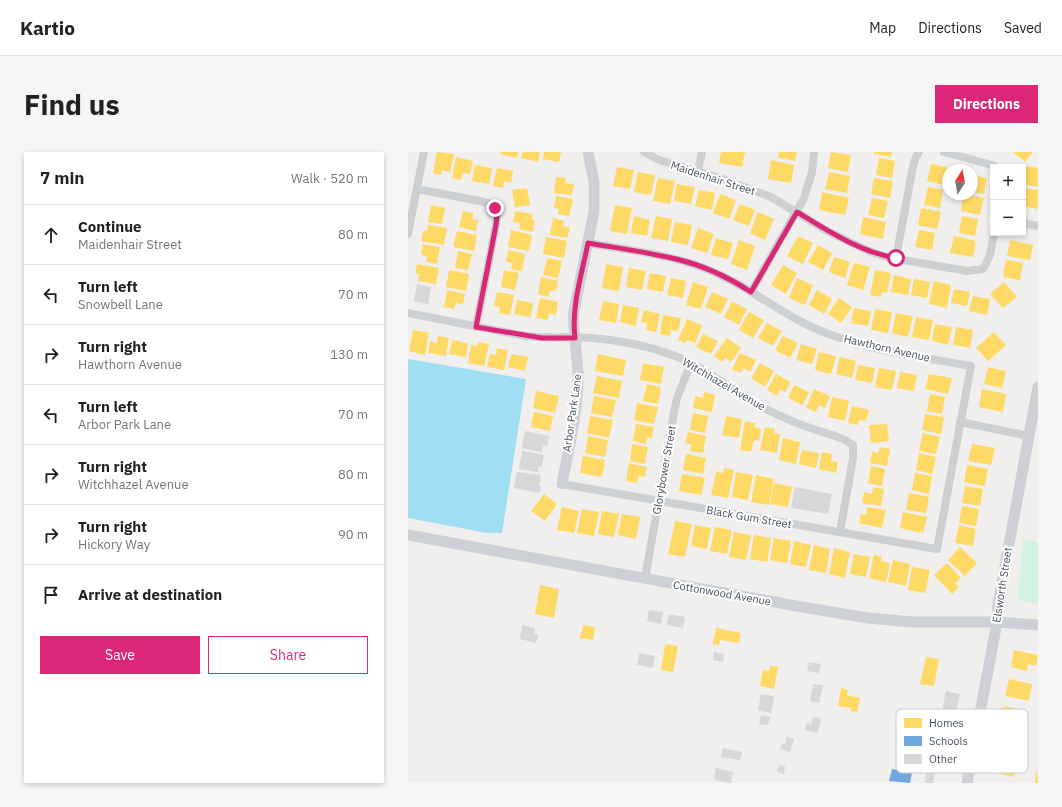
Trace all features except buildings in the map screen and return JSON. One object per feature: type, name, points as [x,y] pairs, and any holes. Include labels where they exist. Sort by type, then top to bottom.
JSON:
[{"type":"street","points":[[408,234],[424,152]]},
{"type":"street","name":"Arbor Park Lane","points":[[562,484],[578,382],[574,312],[592,226],[595,200],[594,182],[588,152]]},
{"type":"street","name":"Maidenhair Street","points":[[644,152],[659,160],[744,186],[771,197],[829,232],[851,243],[886,256],[966,271],[983,269],[990,255],[993,236]]},
{"type":"street","points":[[698,171],[702,152]]},
{"type":"street","points":[[751,292],[797,212],[809,185],[814,152]]},
{"type":"street","points":[[896,258],[913,166],[919,152]]},
{"type":"street","points":[[944,152],[990,164]]},
{"type":"street","points":[[417,189],[480,201],[488,203],[495,208],[497,216],[496,225],[476,327]]},
{"type":"street","points":[[1026,224],[1038,226]]},
{"type":"street","name":"Hawthorn Avenue","points":[[588,243],[658,255],[690,263],[719,274],[737,283],[802,322],[825,333],[848,341],[971,366],[937,549]]},
{"type":"street","name":"Witchhazel Avenue","points":[[408,313],[476,327],[542,338],[592,338],[652,348],[691,363],[770,411],[818,431],[844,438],[852,445],[853,458],[840,532]]},
{"type":"street","name":"Glorybower Street","points":[[645,579],[677,398],[691,363]]},
{"type":"street","name":"Elsworth Street","points":[[981,709],[997,622],[998,604],[1038,387]]},
{"type":"street","points":[[960,422],[1029,436]]},
{"type":"street","name":"Black Gum Street","points":[[562,484],[937,549]]},
{"type":"street","name":"Cottonwood Avenue","points":[[408,535],[802,608],[868,618],[912,622],[997,622],[1038,625]]},
{"type":"street","name":"Elsworth Street","points":[[967,783],[969,773]]},
{"type":"green space","points":[[1023,539],[1038,542],[1038,604],[1018,600]]},
{"type":"water","points":[[408,359],[526,379],[502,533],[487,533],[408,518]]},
{"type":"route","points":[[495,208],[497,216],[496,225],[476,327],[525,336],[542,338],[575,338],[574,312],[588,243],[658,255],[696,265],[719,274],[751,292],[797,212],[829,232],[851,243],[886,256],[896,258]]}]
